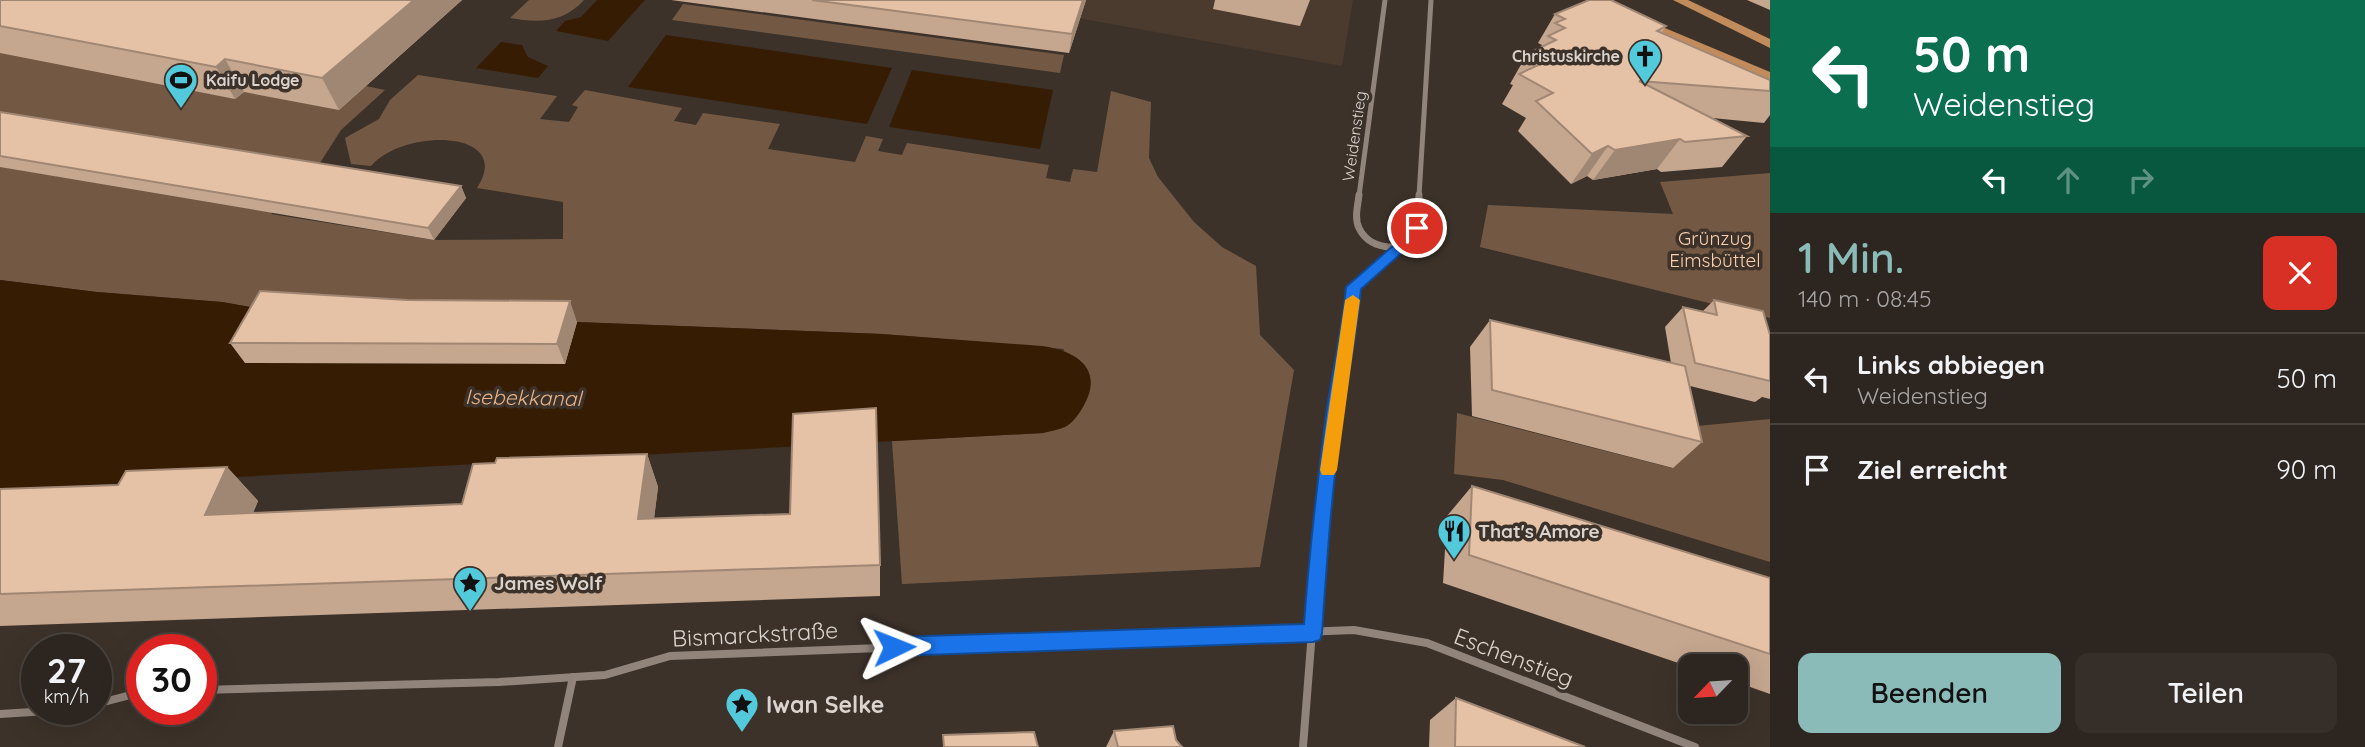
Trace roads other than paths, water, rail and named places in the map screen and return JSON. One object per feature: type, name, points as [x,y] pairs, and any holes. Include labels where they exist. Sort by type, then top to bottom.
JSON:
[{"type":"main road","points":[[1679,0],[1770,44]]},
{"type":"main road","points":[[1630,17],[1770,77]]},
{"type":"street","name":"Weidenstieg","points":[[1385,0],[1356,224],[1359,231],[1375,242],[1400,247]]},
{"type":"street","points":[[1303,747],[1318,554],[1335,412],[1349,341],[1354,287],[1400,247],[1413,242],[1416,237],[1431,0]]},
{"type":"street","name":"Eschenstieg","points":[[1313,633],[1354,630],[1427,643],[1695,747]]},
{"type":"street","name":"Bismarckstraße","points":[[217,689],[606,675],[670,656],[1313,633]]},
{"type":"street","points":[[558,747],[573,677]]},
{"type":"street","points":[[0,714],[21,713]]},
{"type":"water","points":[[597,0],[645,0],[608,41],[556,31],[565,21],[581,17]]},
{"type":"water","points":[[666,35],[892,68],[867,124],[628,87]]},
{"type":"water","points":[[501,42],[522,45],[528,57],[548,66],[538,78],[476,68]]},
{"type":"water","points":[[912,70],[1053,90],[1040,149],[889,127]]},
{"type":"water","name":"Isebekkanal","points":[[0,280],[97,292],[222,302],[274,311],[246,363],[565,364],[577,322],[882,334],[1042,346],[1076,357],[1089,372],[1091,382],[1083,407],[1073,421],[1065,427],[1043,433],[0,490]]},
{"type":"place","name":"Christuskirche","points":[[1645,86]]},
{"type":"place","name":"Kaifu Lodge","points":[[181,110]]},
{"type":"place","name":"That's Amore","points":[[1454,561]]},
{"type":"place","name":"James Wolf","points":[[470,613]]},
{"type":"place","name":"Iwan Selke","points":[[742,734]]},
{"type":"park label","name":"Grünzug Eimsbüttel","points":[[1715,249]]}]
